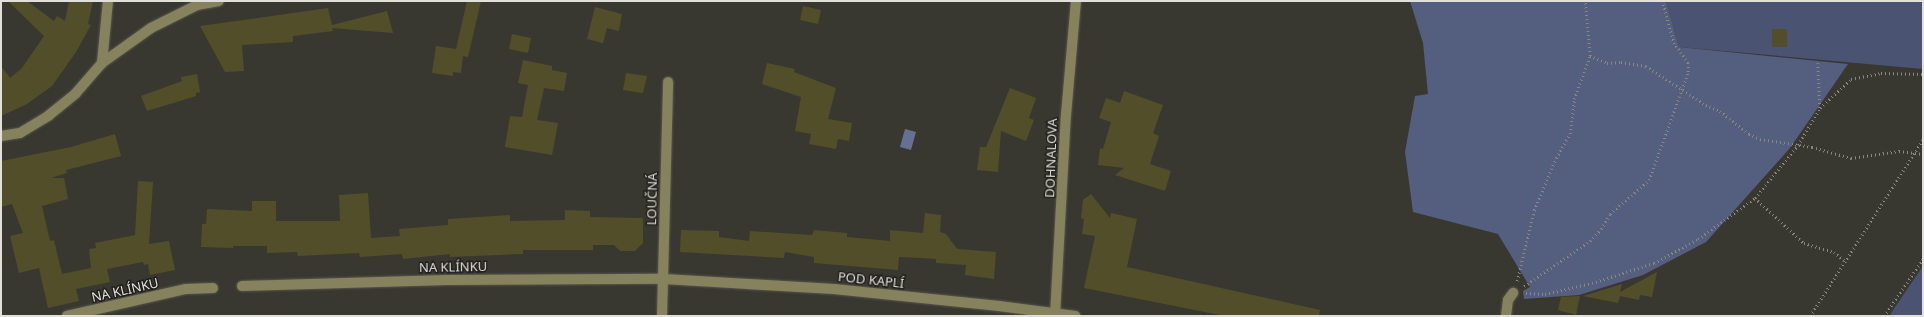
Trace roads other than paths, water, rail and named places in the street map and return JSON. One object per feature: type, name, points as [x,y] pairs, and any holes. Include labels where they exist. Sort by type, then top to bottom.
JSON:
[{"type":"street","points":[[102,63],[108,1]]},
{"type":"street","points":[[1,136],[20,133],[48,116],[76,93],[102,63],[152,28],[197,5],[219,1]]},
{"type":"street","name":"DOHNALOVA","points":[[1056,314],[1066,114],[1076,1]]},
{"type":"street","name":"LOUČNÁ","points":[[662,316],[668,82]]},
{"type":"street","name":"POD KAPLÍ","points":[[664,279],[834,289],[1075,316]]},
{"type":"street","name":"NA KLÍNKU","points":[[242,286],[447,280],[664,279]]},
{"type":"street","name":"NA KLÍNKU","points":[[67,316],[186,289],[213,288]]},
{"type":"street","points":[[1506,316],[1508,300],[1513,293]]}]
